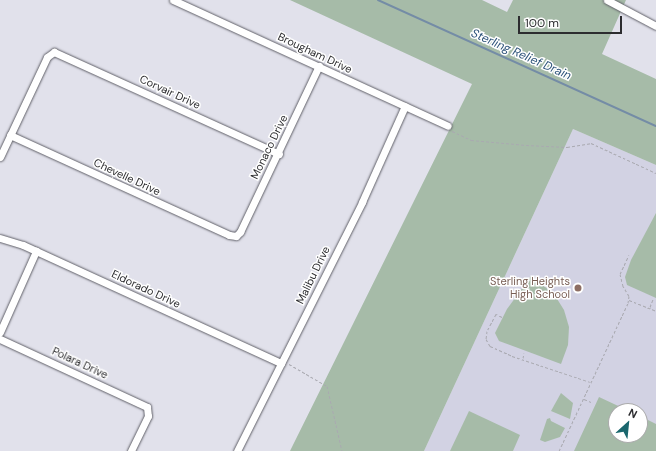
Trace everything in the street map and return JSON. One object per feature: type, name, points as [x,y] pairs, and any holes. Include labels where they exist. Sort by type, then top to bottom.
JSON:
[{"type":"street","name":"Brougham Drive","points":[[174,0],[448,126]]},
{"type":"street","points":[[607,0],[656,26]]},
{"type":"street","name":"Corvair Drive","points":[[10,135],[47,57],[52,53],[279,154]]},
{"type":"street","name":"Monaco Drive","points":[[236,236],[240,232],[279,154],[319,66]]},
{"type":"street","name":"Malibu Drive","points":[[237,451],[284,363],[362,202],[405,106]]},
{"type":"street","points":[[0,157],[10,135]]},
{"type":"street","name":"Chevelle Drive","points":[[10,135],[229,235],[236,236]]},
{"type":"street","name":"Eldorado Drive","points":[[0,238],[36,251],[284,363]]},
{"type":"street","points":[[0,332],[36,251]]},
{"type":"street","name":"Polara Drive","points":[[0,339],[144,405],[149,410],[131,451]]},
{"type":"path","points":[[448,126],[448,129],[471,140],[561,147],[591,143],[656,173]]},
{"type":"path","points":[[630,255],[620,278],[629,300],[656,311]]},
{"type":"path","points":[[649,308],[653,298]]},
{"type":"path","points":[[559,451],[629,300]]},
{"type":"path","points":[[502,317],[495,316],[487,331],[488,342],[498,350],[591,382]]},
{"type":"path","points":[[522,359],[524,353]]},
{"type":"path","points":[[284,363],[328,386],[342,451]]},
{"type":"path","points":[[584,399],[591,402]]},
{"type":"shaded area","name":"Sterling Heights High School","points":[[573,129],[656,165],[656,451],[424,451]]},
{"type":"green space","points":[[290,0],[482,0],[507,12],[513,0],[626,0],[602,54],[656,79],[656,165],[573,129],[424,451],[290,451],[472,84]]},
{"type":"green space","points":[[656,213],[656,298],[627,285],[625,277],[631,260]]},
{"type":"green space","points":[[531,276],[554,294],[564,310],[569,327],[568,345],[561,364],[499,341],[495,333],[507,309]]},
{"type":"green space","points":[[561,393],[573,403],[570,419],[551,411]]},
{"type":"green space","points":[[599,397],[612,403],[608,403],[608,443],[648,443],[648,420],[656,424],[656,451],[574,451]]},
{"type":"green space","points":[[469,411],[520,435],[513,451],[450,451]]},
{"type":"green space","points":[[550,418],[551,421],[565,428],[560,437],[545,442],[540,440],[547,419]]},
{"type":"waterway","name":"Sterling Relief Drain","points":[[378,0],[656,126]]},
{"type":"place","name":"Sterling Heights High School","points":[[578,288]]}]
